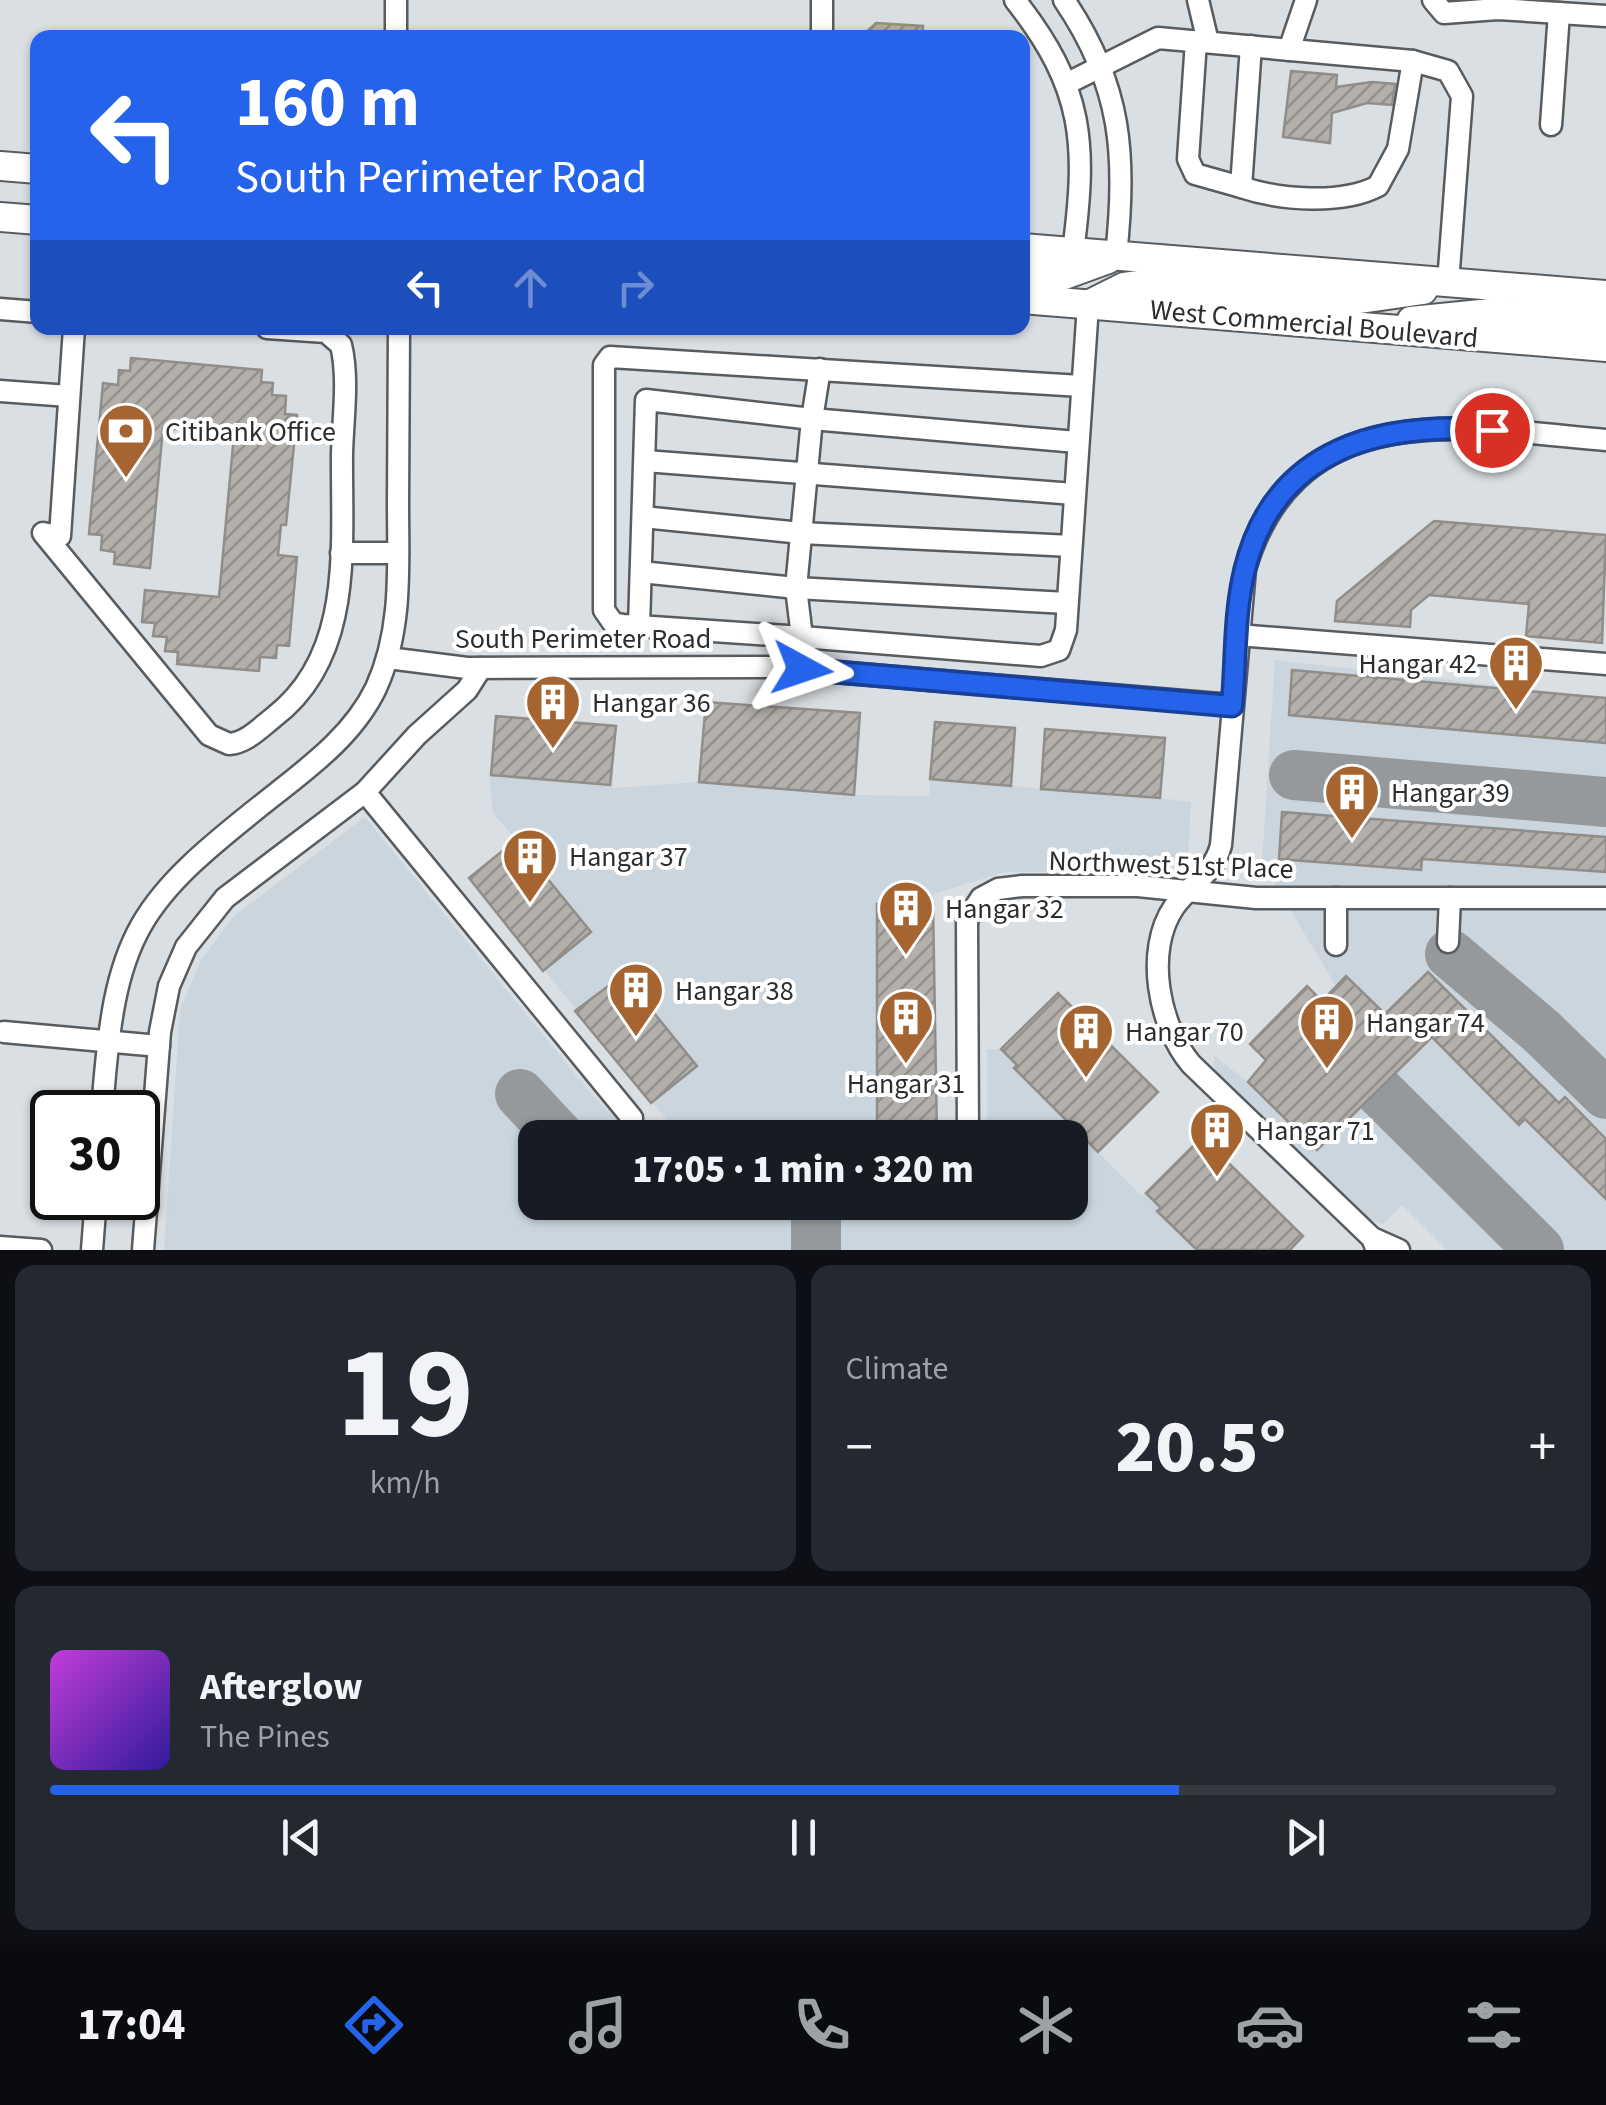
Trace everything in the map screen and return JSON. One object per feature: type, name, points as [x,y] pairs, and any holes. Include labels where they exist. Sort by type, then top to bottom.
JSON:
[{"type":"highway","points":[[0,166],[30,168]]},
{"type":"highway","points":[[0,216],[30,219]]},
{"type":"highway","name":"West Commercial Boulevard","points":[[1030,249],[1606,295]]},
{"type":"highway","points":[[1030,275],[1064,275],[1116,256]]},
{"type":"highway","points":[[1088,305],[1124,287],[1147,284],[1353,300],[1393,297],[1448,283]]},
{"type":"highway","name":"West Commercial Boulevard","points":[[1030,301],[1606,347]]},
{"type":"highway","points":[[1366,328],[1491,313],[1606,322]]},
{"type":"street","points":[[396,0],[396,30]]},
{"type":"street","points":[[822,0],[822,30]]},
{"type":"street","points":[[1015,0],[1068,83],[1082,161],[1073,252]]},
{"type":"street","points":[[1064,0],[1102,67],[1122,159],[1116,256]]},
{"type":"street","points":[[1196,0],[1188,158],[1196,174],[1241,188],[1344,198],[1378,186],[1398,149],[1413,61]]},
{"type":"street","points":[[1289,50],[1306,0]]},
{"type":"street","points":[[1433,0],[1444,12],[1498,8],[1606,16]]},
{"type":"street","points":[[1551,126],[1559,12]]},
{"type":"street","points":[[1068,83],[1158,38],[1413,61],[1448,71],[1462,96],[1448,283]]},
{"type":"street","points":[[1241,188],[1251,46]]},
{"type":"street","points":[[1081,386],[615,355],[607,360],[604,610],[613,623],[639,626],[1052,655],[1063,642],[1088,305]]},
{"type":"street","points":[[0,309],[30,311]]},
{"type":"street","points":[[73,335],[60,536],[43,533],[209,735],[238,744],[297,700],[314,676],[333,630],[341,553],[341,345],[329,335]]},
{"type":"street","points":[[104,1090],[119,972],[148,911],[196,858],[339,740],[374,692],[388,658],[396,620],[399,335]]},
{"type":"street","points":[[802,669],[796,588],[820,369]]},
{"type":"street","points":[[0,391],[69,396]]},
{"type":"street","points":[[639,626],[646,400],[1078,442]]},
{"type":"street","points":[[1400,1250],[1375,1244],[1200,1074],[1175,1043],[1164,1009],[1159,953],[1167,920],[1206,874],[1219,851],[1245,569],[1262,527],[1291,486],[1341,449],[1383,433],[1424,427],[1606,440]]},
{"type":"street","points":[[644,461],[806,477],[1074,494]]},
{"type":"street","points":[[642,517],[802,533],[1071,546]]},
{"type":"street","points":[[341,553],[398,553]]},
{"type":"street","points":[[641,572],[796,588],[1067,603]]},
{"type":"street","points":[[1238,635],[1606,664]]},
{"type":"street","name":"South Perimeter Road","points":[[388,658],[481,668],[692,664],[802,669],[1232,706]]},
{"type":"street","points":[[144,1250],[159,1046],[174,973],[204,920],[236,888],[365,792],[425,726],[467,690],[481,668]]},
{"type":"street","points":[[365,792],[632,1118]]},
{"type":"street","name":"Northwest 51st Place","points":[[968,1120],[966,930],[974,904],[998,889],[1138,886],[1256,898],[1606,898]]},
{"type":"street","points":[[1336,898],[1336,945]]},
{"type":"street","points":[[1448,942],[1450,898]]},
{"type":"street","points":[[4,1032],[159,1046]]},
{"type":"street","points":[[92,1250],[94,1220]]},
{"type":"street","points":[[0,1247],[40,1250]]},
{"type":"shaded area","points":[[1275,660],[1606,698],[1606,1250],[1447,1250],[1402,1205],[1383,1224],[1365,1218],[1216,1075],[1214,1056],[1248,1082],[1266,1060],[1250,1044],[1307,986],[1322,1000],[1336,986],[1262,863]]},
{"type":"shaded area","points":[[706,702],[860,713],[855,795],[929,796],[935,722],[1015,729],[1011,785],[1040,789],[1045,729],[1165,738],[1160,798],[1191,802],[1188,856],[1140,872],[1005,872],[933,894],[937,1120],[664,1120],[469,878],[516,840],[493,813],[490,786],[496,716],[616,726],[613,788],[699,782]]},
{"type":"shaded area","points":[[365,817],[593,1096],[618,1120],[518,1120],[518,1220],[1088,1220],[1088,1120],[987,1120],[987,1049],[1001,1049],[1058,993],[1158,1092],[1098,1152],[1142,1196],[1202,1137],[1303,1236],[1290,1250],[164,1250],[180,1010],[201,960],[234,916]]},
{"type":"building","points":[[876,23],[923,26],[923,30],[869,30]]},
{"type":"building","points":[[1291,71],[1337,75],[1336,87],[1372,82],[1395,84],[1392,105],[1367,103],[1332,113],[1330,143],[1283,137]]},
{"type":"building","name":"Citibank Office","points":[[131,358],[262,370],[261,382],[273,383],[272,395],[286,396],[285,414],[297,415],[286,525],[281,525],[278,555],[297,557],[289,646],[277,645],[276,658],[260,657],[259,671],[177,664],[178,652],[165,651],[167,637],[153,636],[155,623],[142,622],[145,590],[219,597],[234,435],[163,428],[150,568],[114,564],[115,552],[101,550],[102,535],[89,534],[103,383],[118,385],[119,370],[130,371]]},
{"type":"building","points":[[1434,521],[1606,535],[1602,643],[1526,636],[1529,604],[1429,595],[1411,610],[1410,627],[1335,621],[1337,601]]},
{"type":"building","points":[[1292,670],[1606,698],[1606,743],[1289,715]]},
{"type":"building","points":[[706,702],[860,713],[854,795],[699,782]]},
{"type":"building","name":"Hangar 36","points":[[496,716],[616,726],[610,785],[491,775]]},
{"type":"building","points":[[935,722],[1015,728],[1011,786],[930,779]]},
{"type":"building","points":[[1045,729],[1165,738],[1160,798],[1041,789]]},
{"type":"building","points":[[1282,812],[1606,837],[1606,872],[1422,859],[1421,870],[1279,859]]},
{"type":"building","name":"Hangar 37","points":[[516,840],[591,932],[543,971],[469,878]]},
{"type":"building","points":[[933,903],[937,1120],[877,1120],[877,904]]},
{"type":"building","points":[[1428,972],[1559,1103],[1565,1097],[1606,1139],[1606,1199],[1525,1119],[1519,1125],[1432,1037],[1317,1150],[1248,1082],[1266,1060],[1250,1044],[1307,986],[1322,1001],[1346,976],[1385,1014]]},
{"type":"building","name":"Hangar 38","points":[[623,975],[697,1066],[651,1103],[575,1011]]},
{"type":"building","name":"Hangar 70","points":[[1058,993],[1158,1092],[1098,1152],[1088,1142],[1088,1120],[1066,1120],[1014,1068],[1017,1065],[1001,1049]]},
{"type":"building","name":"Hangar 71","points":[[1202,1137],[1303,1236],[1290,1250],[1197,1250],[1157,1211],[1161,1208],[1146,1193]]},
{"type":"taxiway","points":[[1294,775],[1606,802]]},
{"type":"taxiway","points":[[1450,954],[1541,1031],[1606,1094]]},
{"type":"taxiway","points":[[1378,1090],[1539,1250]]},
{"type":"taxiway","points":[[520,1094],[544,1120]]},
{"type":"taxiway","points":[[816,1220],[816,1250]]},
{"type":"place","name":"Citibank Office","points":[[126,480]]},
{"type":"place","name":"Hangar 42","points":[[1516,712]]},
{"type":"place","name":"Hangar 36","points":[[553,751]]},
{"type":"place","name":"Hangar 39","points":[[1352,841]]},
{"type":"place","name":"Hangar 37","points":[[530,905]]},
{"type":"place","name":"Hangar 32","points":[[906,957]]},
{"type":"place","name":"Hangar 38","points":[[636,1039]]},
{"type":"place","name":"Hangar 31","points":[[906,1066]]},
{"type":"place","name":"Hangar 74","points":[[1327,1071]]},
{"type":"place","name":"Hangar 70","points":[[1086,1080]]},
{"type":"place","name":"Hangar 71","points":[[1217,1179]]},
{"type":"route","points":[[802,669],[1232,706],[1245,569],[1262,527],[1291,486],[1325,458],[1383,433],[1424,427],[1492,430]]}]
